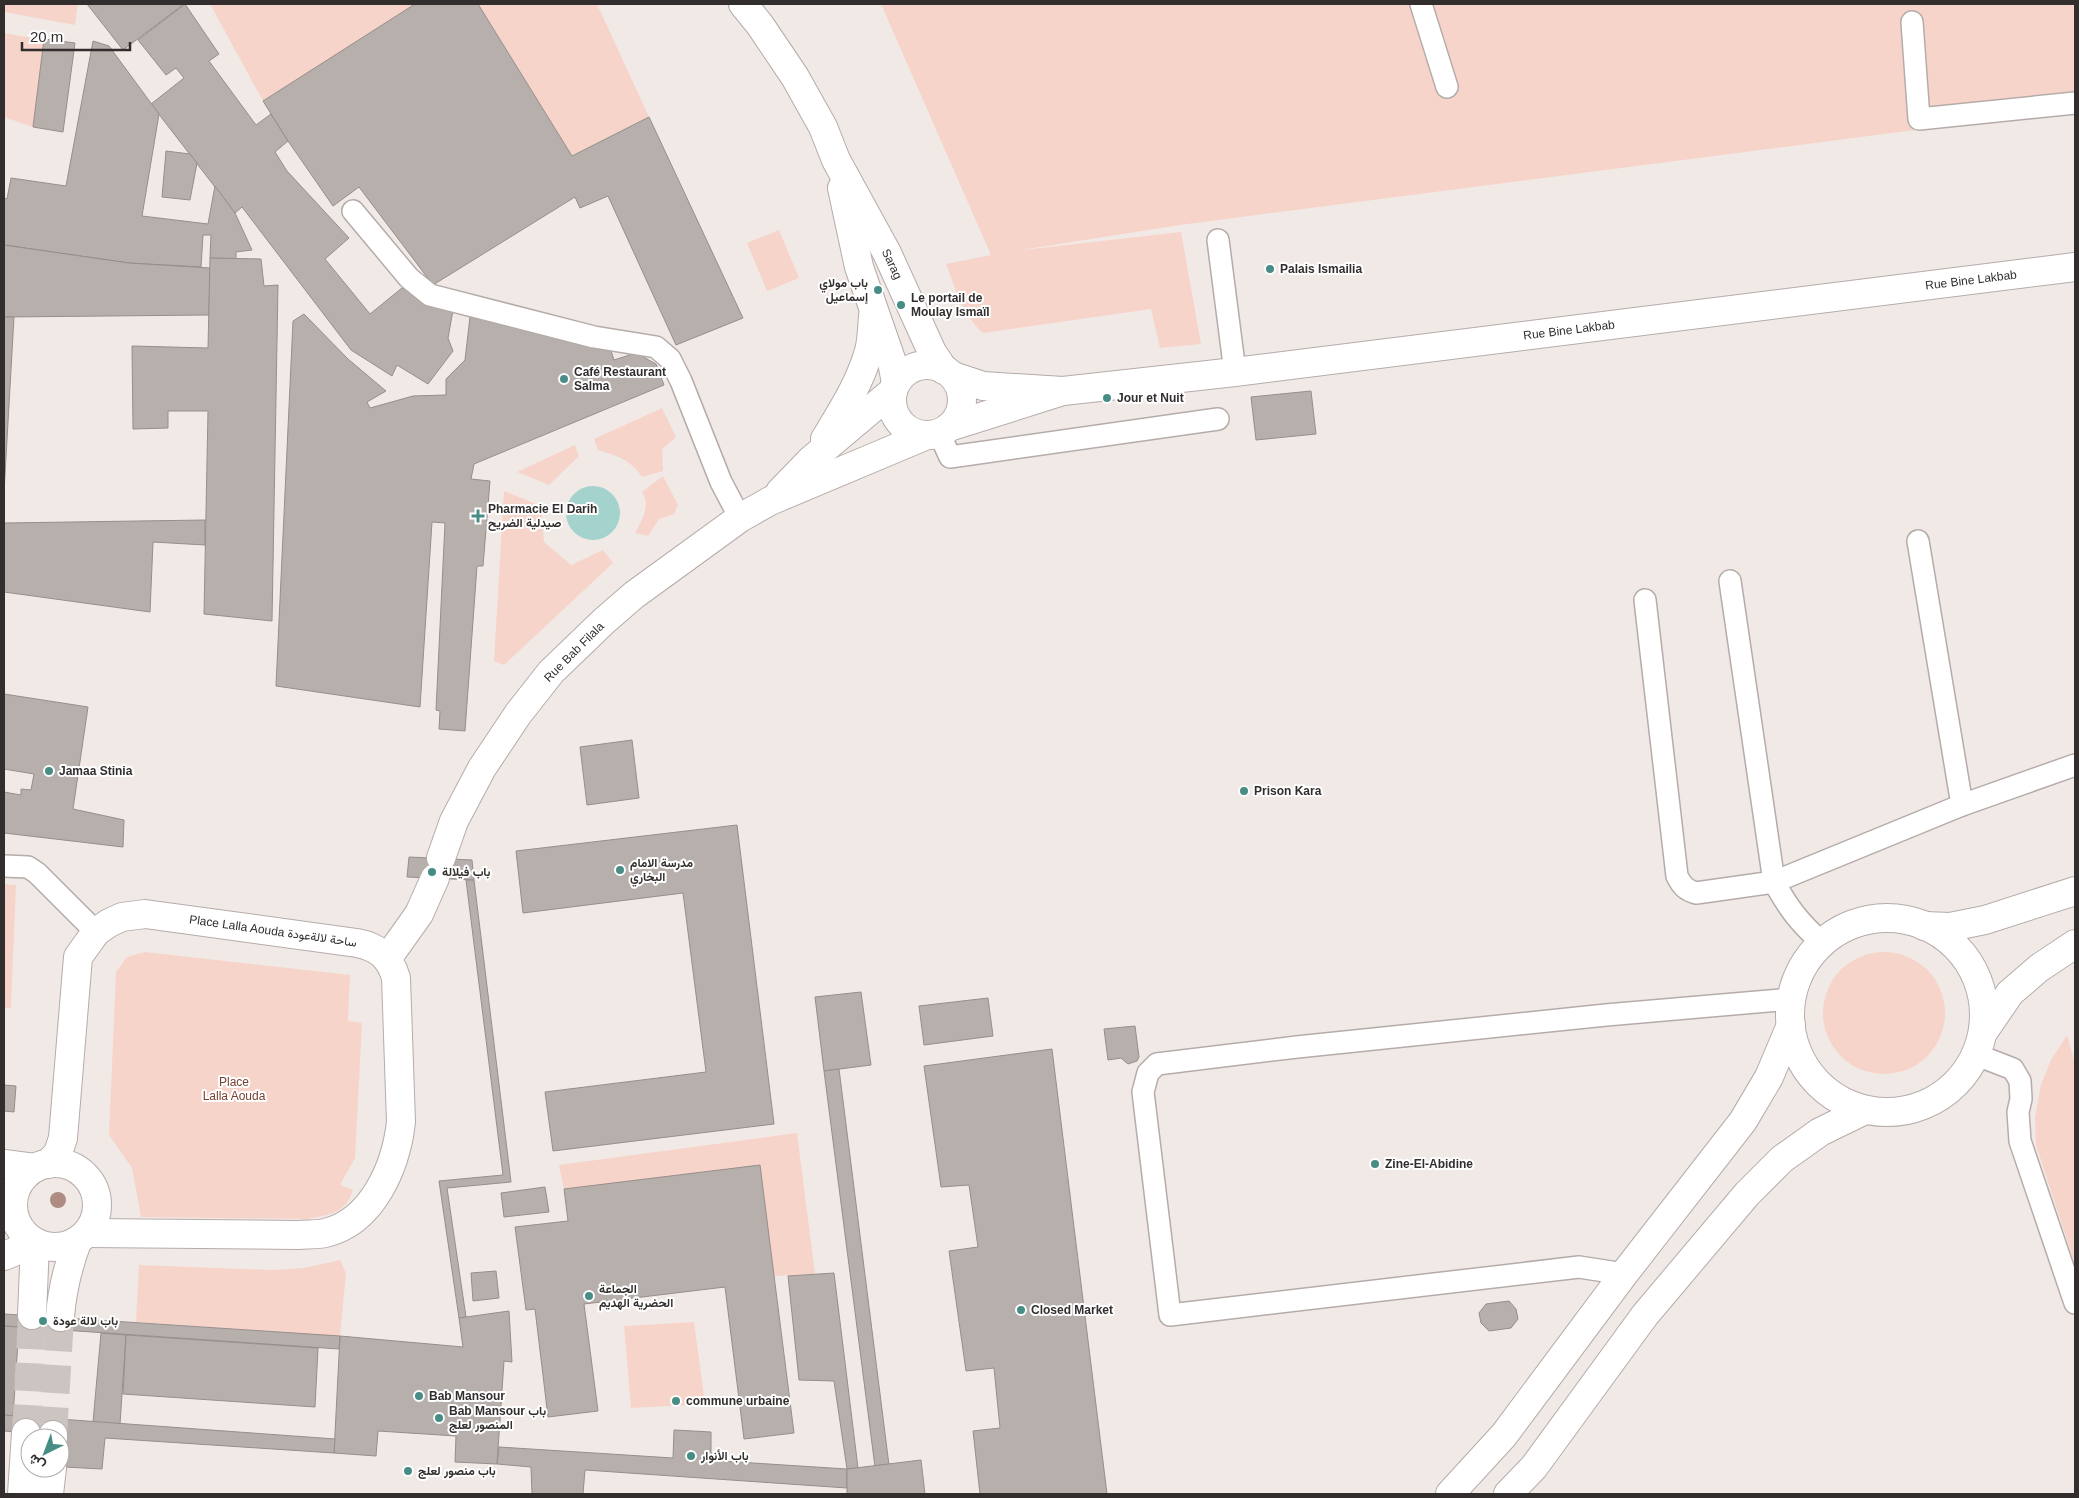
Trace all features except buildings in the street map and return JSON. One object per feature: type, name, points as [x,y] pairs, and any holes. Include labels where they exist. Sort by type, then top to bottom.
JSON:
[{"type":"street","name":"Sarag","points":[[743,4],[760,25],[795,77],[823,127],[836,160],[887,252],[932,352],[948,373]]},
{"type":"street","name":"Sarag","points":[[836,160],[859,267],[892,362],[895,387]]},
{"type":"street","name":"Rue Bine Lakbab","points":[[1063,391],[1235,372],[2075,267]]},
{"type":"street","points":[[812,460],[852,394],[863,370],[870,349],[874,312]]},
{"type":"street","points":[[948,373],[959,386],[962,397],[961,409],[956,419],[939,432],[917,434],[907,429],[894,412],[892,401],[895,387],[903,375],[912,368],[933,366],[982,386],[1063,391]]},
{"type":"street","name":"Rue Bab Filala","points":[[770,502],[812,460],[895,387]]},
{"type":"street","name":"Rue Bab Filala","points":[[387,959],[419,914],[438,868],[454,821],[482,768],[518,714],[551,672],[634,595],[740,518],[770,502],[939,432],[1063,391]]},
{"type":"street","points":[[1450,1494],[1504,1435],[1624,1274],[1743,1121],[1769,1077],[1791,1012],[1797,980],[1810,955],[1822,943],[1845,928],[1871,920],[1898,919],[1924,926],[1950,927],[1986,920],[2075,891]]},
{"type":"street","name":"Place Lalla Aouda ساحة لالةعودة","points":[[42,1166],[58,1153],[63,1138],[78,956],[96,932],[109,922],[122,917],[145,914],[357,942],[379,950],[387,959]]},
{"type":"street","points":[[1924,926],[1952,943],[1972,968],[1983,999],[1980,1043]]},
{"type":"street","points":[[1791,1012],[1798,1054],[1814,1079],[1838,1099],[1865,1110],[1887,1113],[1909,1111],[1940,1098],[1964,1076],[1980,1043],[2010,993],[2039,968],[2075,944]]},
{"type":"street","points":[[42,1166],[24,1177],[16,1189],[13,1202],[14,1216],[20,1230],[33,1241],[56,1248],[67,1246],[82,1237],[298,1235],[325,1233],[347,1223],[364,1209],[390,1171],[398,1144],[401,1122],[396,978],[393,968],[387,959]]},
{"type":"street","points":[[1508,1494],[1534,1467],[1645,1315],[1747,1194],[1782,1159],[1820,1132],[1865,1110]]},
{"type":"street","points":[[4,1164],[42,1166],[61,1164],[74,1167],[85,1175],[93,1186],[97,1198],[94,1223],[82,1237],[69,1264],[61,1300],[60,1317]]},
{"type":"street","points":[[4,1256],[33,1241]]},
{"type":"street","points":[[32,1315],[33,1241]]},
{"type":"street","points":[[22,1494],[23,1478]]},
{"type":"street","points":[[49,1494],[51,1478]]},
{"type":"lane","points":[[1421,4],[1447,87]]},
{"type":"lane","points":[[1912,22],[1919,119],[2075,102]]},
{"type":"lane","points":[[352,211],[409,278],[430,295],[594,337],[656,347],[670,360],[677,374],[721,482],[740,518]]},
{"type":"lane","points":[[1218,240],[1235,372]]},
{"type":"lane","points":[[939,432],[950,457],[1218,419]]},
{"type":"lane","points":[[1918,540],[1962,806]]},
{"type":"lane","points":[[1730,581],[1774,882],[1787,906],[1799,922],[1822,943]]},
{"type":"lane","points":[[1645,600],[1677,876],[1681,884],[1688,890],[1696,893],[1774,882],[1962,806],[2075,764]]},
{"type":"lane","points":[[4,866],[28,867],[37,873],[96,932]]},
{"type":"lane","points":[[1624,1274],[1579,1267],[1170,1315],[1143,1092],[1148,1073],[1157,1064],[1224,1055],[1726,1004],[1791,1012]]},
{"type":"lane","points":[[1980,1043],[2012,1069],[2020,1081],[2021,1099],[2018,1112],[2020,1141],[2075,1303]]},
{"type":"green space","points":[[4,4],[78,4],[75,25],[4,12]]},
{"type":"green space","points":[[210,4],[415,4],[263,101]]},
{"type":"green space","points":[[478,4],[597,4],[649,117],[572,156]]},
{"type":"green space","points":[[881,4],[2075,4],[2075,112],[1954,125],[1180,225],[1014,251],[1181,232],[1201,344],[1160,348],[1151,309],[983,333],[965,310],[946,264],[991,255]]},
{"type":"green space","points":[[4,33],[44,40],[33,127],[4,117]]},
{"type":"green space","points":[[779,230],[799,278],[767,291],[747,243]]},
{"type":"green space","points":[[662,408],[676,437],[662,449],[663,471],[642,477],[628,462],[598,450],[594,439]]},
{"type":"green space","points":[[575,445],[579,456],[549,485],[517,472]]},
{"type":"green space","points":[[663,476],[678,505],[674,514],[659,519],[648,536],[635,533],[646,508],[645,497],[642,492]]},
{"type":"green space","points":[[504,491],[541,506],[544,542],[571,565],[603,550],[613,563],[504,665],[494,661]]},
{"type":"green space","points":[[4,884],[16,885],[11,1008],[4,1008]]},
{"type":"green space","name":"Place Lalla Aouda","points":[[145,952],[350,975],[348,1021],[362,1023],[355,1158],[340,1185],[353,1190],[346,1204],[336,1212],[308,1219],[141,1217],[132,1168],[109,1135],[116,972],[127,957]]},
{"type":"green space","points":[[1884,952],[1896,953],[1907,957],[1918,962],[1927,970],[1935,979],[1940,990],[1944,1001],[1944,1025],[1940,1036],[1935,1047],[1927,1056],[1918,1064],[1907,1069],[1896,1073],[1884,1074],[1872,1073],[1861,1069],[1850,1064],[1841,1056],[1833,1047],[1828,1036],[1824,1025],[1823,1013],[1824,1001],[1828,990],[1833,979],[1841,970],[1850,962],[1861,957],[1872,953]]},
{"type":"green space","points":[[2067,1035],[2075,1063],[2075,1264],[2036,1145],[2035,1117],[2041,1085],[2051,1060]]},
{"type":"green space","points":[[797,1133],[815,1274],[774,1276],[760,1166],[564,1189],[559,1165]]},
{"type":"green space","points":[[340,1260],[346,1273],[340,1336],[136,1322],[139,1265],[272,1270],[304,1268]]},
{"type":"green space","points":[[694,1322],[705,1404],[631,1408],[624,1326]]},
{"type":"water","points":[[588,486],[598,486],[612,494],[618,503],[620,513],[618,523],[612,532],[598,540],[588,540],[578,535],[571,528],[566,518],[566,508],[571,498],[578,491]]},
{"type":"tunnel","points":[[26,1428],[32,1315]]},
{"type":"tunnel","points":[[53,1428],[60,1317]]},
{"type":"place","name":"Palais Ismailia","points":[[1270,269]]},
{"type":"place","name":"باب مولاي إسماعيل","points":[[878,290]]},
{"type":"place","name":"Le portail de Moulay Ismaïl","points":[[901,305]]},
{"type":"place","name":"Café Restaurant Salma","points":[[564,379]]},
{"type":"place","name":"Jour et Nuit","points":[[1107,398]]},
{"type":"place","name":"Pharmacie El Darih صيدلية الضريح","points":[[478,516]]},
{"type":"place","name":"Jamaa Stinia","points":[[49,771]]},
{"type":"place","name":"Prison Kara","points":[[1244,791]]},
{"type":"place","name":"مدرسة الامام البخاري","points":[[620,870]]},
{"type":"place","name":"باب فيلالة","points":[[432,872]]},
{"type":"place","name":"Zine-El-Abidine","points":[[1375,1164]]},
{"type":"place","name":"الجماعة الحضرية الهديم","points":[[589,1296]]},
{"type":"place","name":"Closed Market","points":[[1021,1310]]},
{"type":"place","name":"باب لالة عودة","points":[[43,1321]]},
{"type":"place","name":"Bab Mansour","points":[[419,1396]]},
{"type":"place","name":"commune urbaine","points":[[676,1401]]},
{"type":"place","name":"Bab Mansour باب المنصور لعلج","points":[[439,1418]]},
{"type":"place","name":"باب الأنوار","points":[[691,1456]]},
{"type":"place","name":"باب منصور لعلج","points":[[408,1471]]}]
